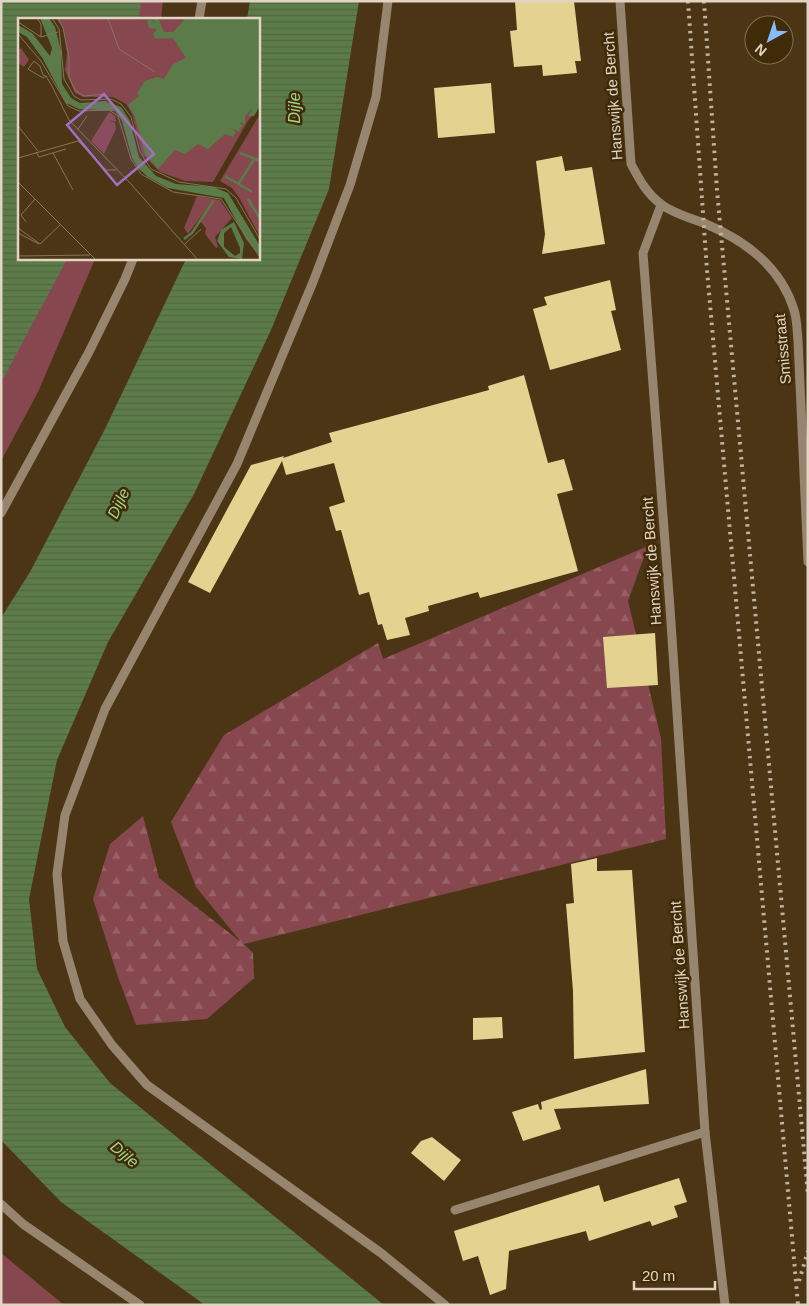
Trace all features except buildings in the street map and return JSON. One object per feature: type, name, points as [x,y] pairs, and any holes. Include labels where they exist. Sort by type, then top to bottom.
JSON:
[{"type":"street","points":[[199,18],[202,1]]},
{"type":"street","points":[[388,1],[376,97],[350,185],[313,282],[237,464],[105,709],[65,815],[57,874],[63,941],[80,999],[112,1046],[147,1085],[381,1254],[445,1305]]},
{"type":"street","name":"Hanswijk de Bercht","points":[[620,1],[631,164],[644,187],[661,205],[643,253],[670,608],[704,1132],[725,1305]]},
{"type":"street","name":"Smisstraat","points":[[661,205],[739,240],[766,261],[784,286],[795,311],[808,562]]},
{"type":"street","points":[[1,512],[89,352],[133,260]]},
{"type":"street","points":[[455,1210],[704,1132]]},
{"type":"street","points":[[1,1204],[23,1224],[140,1305]]},
{"type":"green space","points":[[1,1],[163,1],[161,18],[18,18],[18,260],[95,260],[38,392],[1,461]]},
{"type":"green space","points":[[648,546],[628,601],[661,738],[666,839],[244,944],[253,953],[254,978],[207,1019],[136,1025],[118,977],[93,899],[110,844],[143,816],[159,878],[241,942],[196,887],[171,822],[224,735],[378,643],[383,659]]},
{"type":"green space","points":[[1,1253],[64,1305],[1,1305]]},
{"type":"water","points":[[1,1],[141,1],[139,18],[18,18],[18,260],[66,260],[1,383]]},
{"type":"water","name":"Dijle","points":[[250,1],[359,1],[329,189],[271,330],[194,494],[108,642],[57,760],[29,899],[37,969],[65,1027],[110,1083],[384,1305],[205,1305],[61,1202],[1,1140],[1,618],[30,572],[105,429],[186,260],[260,260],[260,18],[247,18]]},
{"type":"railway","points":[[688,1],[707,270],[798,1305]]},
{"type":"railway","points":[[704,1],[717,190],[808,1195]]},
{"type":"railway","points":[[799,1281],[808,1251]]}]
